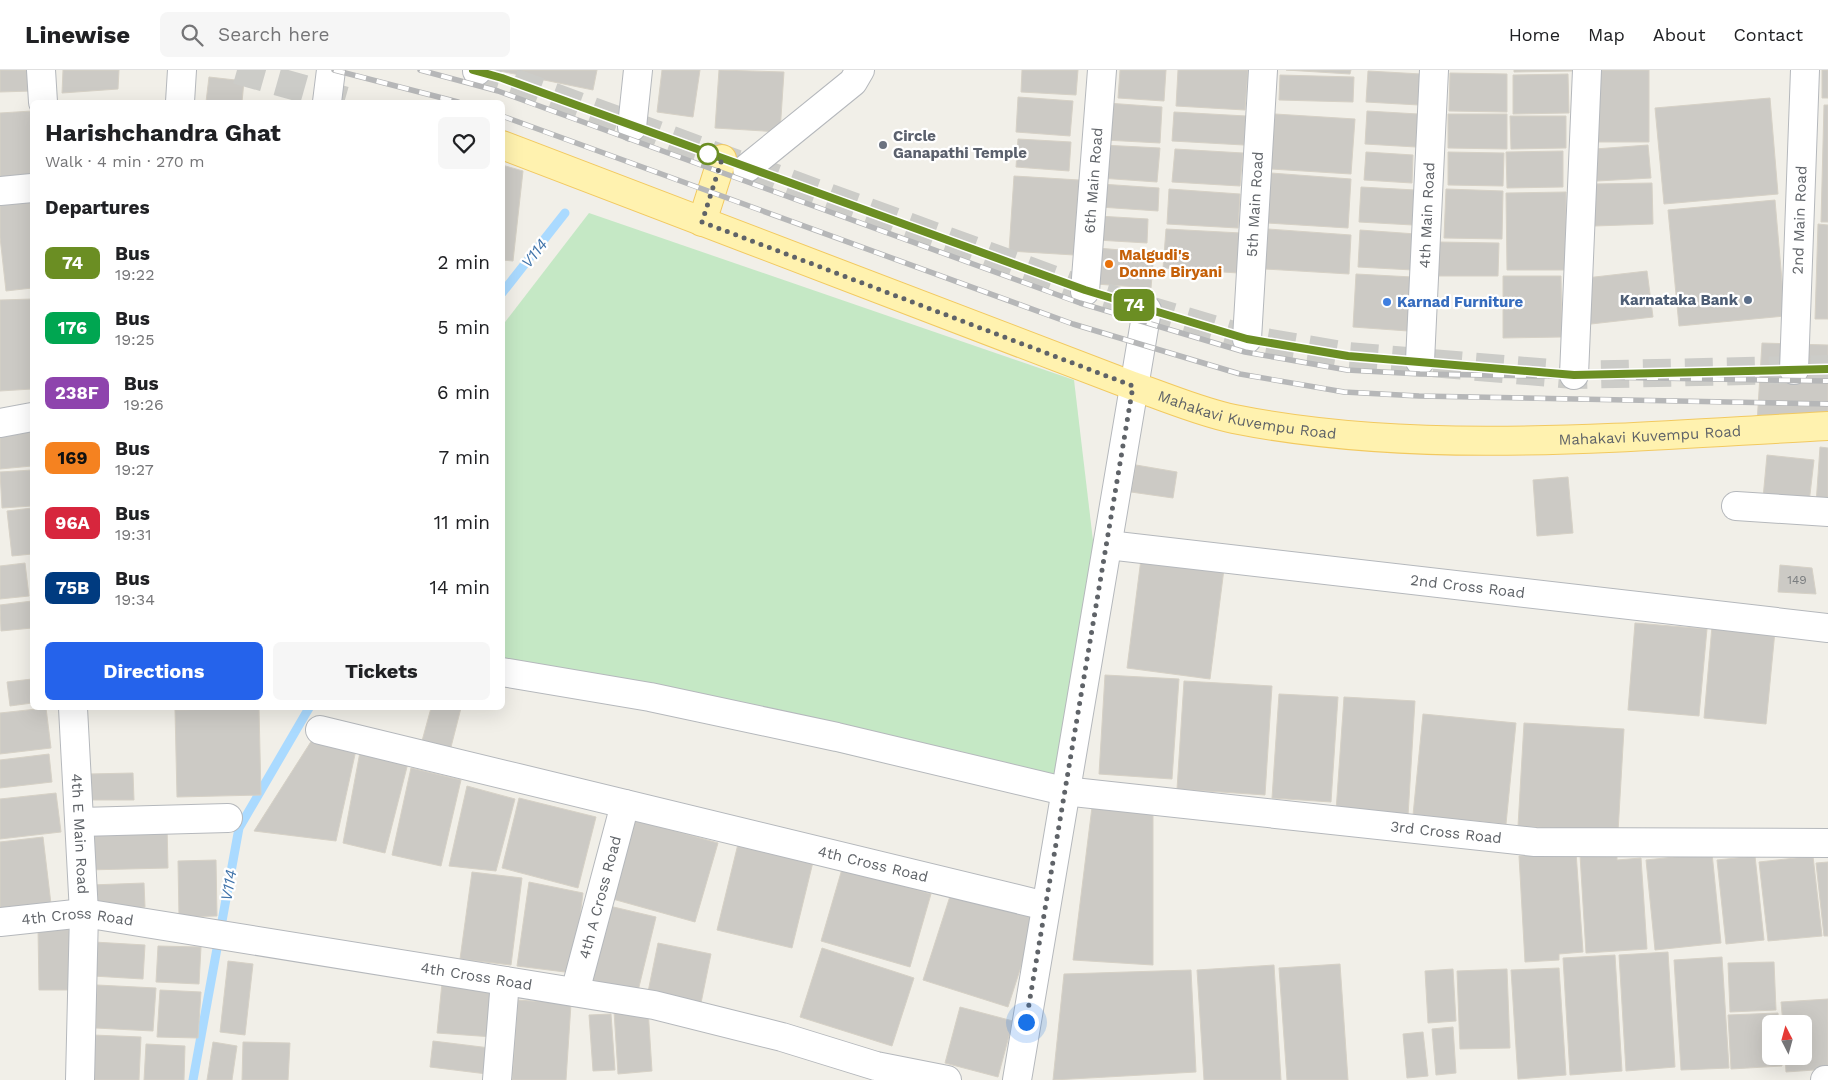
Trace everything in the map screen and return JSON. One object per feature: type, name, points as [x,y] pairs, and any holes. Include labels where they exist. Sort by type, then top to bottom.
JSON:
[{"type":"main road","name":"Mahakavi Kuvempu Road","points":[[505,146],[1133,386],[1232,419],[1338,434],[1418,439],[1574,439],[1828,426]]},
{"type":"main road","points":[[702,222],[722,159]]},
{"type":"street","points":[[41,70],[43,100]]},
{"type":"street","points":[[180,100],[182,70]]},
{"type":"street","points":[[632,127],[638,70]]},
{"type":"street","points":[[747,168],[853,82],[860,70]]},
{"type":"street","name":"6th Main Road","points":[[1085,290],[1102,70]]},
{"type":"street","name":"5th Main Road","points":[[1247,339],[1263,70]]},
{"type":"street","name":"4th Main Road","points":[[1420,361],[1434,70]]},
{"type":"street","points":[[1574,375],[1587,70]]},
{"type":"street","name":"2nd Main Road","points":[[1794,370],[1805,70]]},
{"type":"street","points":[[0,191],[30,188]]},
{"type":"street","points":[[1017,1080],[1064,791],[1108,545],[1147,310]]},
{"type":"street","points":[[0,423],[30,417]]},
{"type":"street","points":[[1736,506],[1828,512]]},
{"type":"street","name":"2nd Cross Road","points":[[1108,545],[1828,628]]},
{"type":"street","name":"3rd Cross Road","points":[[505,673],[650,697],[837,737],[1064,791],[1535,842],[1828,843]]},
{"type":"street","name":"4th E Main Road","points":[[73,710],[84,913],[80,1080]]},
{"type":"street","name":"4th Cross Road","points":[[320,730],[1046,906]]},
{"type":"street","name":"4th A Cross Road","points":[[575,992],[625,804]]},
{"type":"street","points":[[80,822],[228,818]]},
{"type":"street","name":"4th Cross Road","points":[[0,922],[84,913],[654,1005],[782,1036],[876,1073],[947,1080]]},
{"type":"street","points":[[497,1080],[506,981]]},
{"type":"green space","points":[[589,213],[1074,380],[1094,549],[1051,802],[505,674],[505,322]]},
{"type":"building","points":[[0,70],[31,70],[32,91],[0,92]]},
{"type":"building","points":[[63,70],[119,70],[118,89],[62,93]]},
{"type":"building","points":[[495,70],[597,70],[593,90]]},
{"type":"building","points":[[662,70],[700,70],[693,117],[657,112]]},
{"type":"building","points":[[719,70],[784,72],[780,132],[715,128]]},
{"type":"building","points":[[1022,70],[1078,70],[1076,95],[1021,92]]},
{"type":"building","points":[[1120,70],[1166,70],[1164,101],[1118,98]]},
{"type":"building","points":[[1178,70],[1248,70],[1245,110],[1176,106]]},
{"type":"building","points":[[1286,70],[1351,70],[1350,74]]},
{"type":"building","points":[[1514,70],[1573,70],[1573,71],[1514,72]]},
{"type":"building","points":[[1594,70],[1649,70],[1649,142],[1595,142]]},
{"type":"building","points":[[1822,70],[1828,70],[1828,98],[1822,98]]},
{"type":"building","points":[[1368,71],[1421,74],[1419,105],[1366,102]]},
{"type":"building","points":[[1450,73],[1507,74],[1507,112],[1449,111]]},
{"type":"building","points":[[1568,74],[1569,113],[1513,114],[1513,75]]},
{"type":"building","points":[[1280,75],[1354,77],[1353,102],[1279,100]]},
{"type":"building","points":[[209,77],[244,81],[242,100],[206,100]]},
{"type":"building","points":[[1018,97],[1073,101],[1070,136],[1016,132]]},
{"type":"building","points":[[1770,98],[1778,194],[1664,204],[1655,108]]},
{"type":"building","points":[[1107,103],[1162,107],[1160,143],[1105,140]]},
{"type":"building","points":[[1824,105],[1828,105],[1828,222],[1821,222]]},
{"type":"building","points":[[30,111],[30,176],[0,178],[0,113]]},
{"type":"building","points":[[1367,111],[1418,114],[1416,147],[1365,144]]},
{"type":"building","points":[[1174,112],[1246,116],[1244,145],[1172,141]]},
{"type":"building","points":[[1275,114],[1355,119],[1351,174],[1271,169]]},
{"type":"building","points":[[1448,114],[1507,114],[1507,149],[1448,148]]},
{"type":"building","points":[[1510,116],[1566,116],[1566,148],[1511,149]]},
{"type":"building","points":[[1018,139],[1071,142],[1069,171],[1016,167]]},
{"type":"building","points":[[1102,145],[1160,148],[1157,182],[1100,178]]},
{"type":"building","points":[[1648,145],[1651,178],[1597,181],[1595,149]]},
{"type":"building","points":[[1175,149],[1243,153],[1240,186],[1172,182]]},
{"type":"building","points":[[1563,151],[1563,187],[1507,188],[1506,152]]},
{"type":"building","points":[[1366,152],[1413,155],[1412,183],[1364,180]]},
{"type":"building","points":[[1448,152],[1504,153],[1503,186],[1448,185]]},
{"type":"building","points":[[505,166],[523,171],[513,261],[505,260]]},
{"type":"building","points":[[1271,173],[1351,179],[1348,228],[1267,223]]},
{"type":"building","points":[[1014,176],[1079,180],[1074,255],[1009,251]]},
{"type":"building","points":[[1652,183],[1653,224],[1594,226],[1593,184]]},
{"type":"building","points":[[1101,184],[1159,188],[1158,211],[1100,207]]},
{"type":"building","points":[[1361,187],[1415,190],[1413,225],[1359,222]]},
{"type":"building","points":[[1169,189],[1240,194],[1238,228],[1167,224]]},
{"type":"building","points":[[1446,189],[1503,191],[1502,239],[1444,238]]},
{"type":"building","points":[[1566,192],[1566,270],[1507,270],[1506,193]]},
{"type":"building","points":[[30,200],[30,288],[6,291],[0,237],[0,203]]},
{"type":"building","points":[[1775,200],[1785,316],[1679,326],[1668,210]]},
{"type":"building","points":[[1098,216],[1148,219],[1147,243],[1097,240]]},
{"type":"building","points":[[1818,224],[1828,225],[1828,319],[1815,319]]},
{"type":"building","points":[[1166,229],[1241,233],[1238,273],[1163,268]]},
{"type":"building","points":[[1268,229],[1351,235],[1349,274],[1265,269]]},
{"type":"building","points":[[1360,230],[1416,234],[1413,270],[1358,267]]},
{"type":"building","points":[[1439,242],[1499,243],[1498,276],[1438,276]]},
{"type":"building","points":[[1098,248],[1154,253],[1151,288],[1096,284]]},
{"type":"building","points":[[1647,271],[1653,317],[1591,324],[1586,278]]},
{"type":"building","points":[[1356,274],[1412,277],[1408,331],[1353,327]]},
{"type":"building","points":[[1503,276],[1561,276],[1562,337],[1503,338]]},
{"type":"building","points":[[30,299],[30,389],[0,391],[0,300]]},
{"type":"building","points":[[1762,343],[1828,345],[1828,439],[1756,439]]},
{"type":"building","points":[[30,423],[30,466],[0,469],[0,431]]},
{"type":"building","points":[[1820,447],[1828,448],[1828,505],[1816,504]]},
{"type":"building","points":[[1767,455],[1814,460],[1809,503],[1763,498]]},
{"type":"building","points":[[1136,465],[1177,472],[1173,498],[1131,492]]},
{"type":"building","points":[[30,470],[30,506],[2,508],[0,472]]},
{"type":"building","points":[[1568,477],[1573,533],[1537,536],[1533,480]]},
{"type":"building","points":[[30,508],[30,554],[12,556],[7,511]]},
{"type":"building","points":[[1141,559],[1224,569],[1210,679],[1127,668]]},
{"type":"building","points":[[25,563],[29,596],[0,599],[0,566]]},
{"type":"building","points":[[1780,565],[1812,568],[1816,594],[1778,592]]},
{"type":"building","points":[[30,601],[30,628],[1,631],[0,605]]},
{"type":"building","points":[[1635,623],[1707,629],[1699,716],[1628,710]]},
{"type":"building","points":[[1712,626],[1775,631],[1766,724],[1704,718]]},
{"type":"building","points":[[1105,675],[1179,679],[1172,779],[1099,774]]},
{"type":"building","points":[[30,679],[30,703],[10,706],[7,682]]},
{"type":"building","points":[[1184,681],[1272,686],[1265,795],[1177,789]]},
{"type":"building","points":[[1279,694],[1338,697],[1331,802],[1272,798]]},
{"type":"building","points":[[1344,697],[1415,701],[1408,816],[1336,811]]},
{"type":"building","points":[[46,710],[51,748],[0,754],[0,713]]},
{"type":"building","points":[[175,710],[259,710],[261,795],[177,797]]},
{"type":"building","points":[[430,710],[460,710],[451,747],[422,741]]},
{"type":"building","points":[[1423,714],[1516,723],[1506,824],[1413,815]]},
{"type":"building","points":[[1524,723],[1624,729],[1618,832],[1518,826]]},
{"type":"building","points":[[312,740],[356,750],[336,841],[254,831]]},
{"type":"building","points":[[360,752],[408,763],[385,853],[343,843]]},
{"type":"building","points":[[49,754],[52,782],[0,788],[0,760]]},
{"type":"building","points":[[411,768],[461,780],[441,866],[392,855]]},
{"type":"building","points":[[133,773],[134,800],[89,800],[89,774]]},
{"type":"building","points":[[467,786],[515,799],[496,871],[449,866]]},
{"type":"building","points":[[56,793],[61,832],[0,839],[0,799]]},
{"type":"building","points":[[519,798],[596,817],[578,888],[502,868]]},
{"type":"building","points":[[1092,807],[1153,814],[1153,965],[1073,960]]},
{"type":"building","points":[[632,819],[718,843],[695,922],[609,898]]},
{"type":"building","points":[[167,825],[168,868],[86,870],[85,827]]},
{"type":"building","points":[[43,837],[51,904],[0,910],[0,842]]},
{"type":"building","points":[[738,844],[813,862],[792,948],[717,930]]},
{"type":"building","points":[[1576,852],[1583,952],[1559,954],[1559,960],[1525,962],[1519,856]]},
{"type":"building","points":[[1617,852],[1617,860],[1641,858],[1647,949],[1586,953],[1580,855]]},
{"type":"building","points":[[1712,853],[1721,943],[1655,950],[1646,860]]},
{"type":"building","points":[[1755,856],[1764,940],[1726,944],[1717,860]]},
{"type":"building","points":[[1813,856],[1822,936],[1768,941],[1759,862]]},
{"type":"building","points":[[216,860],[217,916],[179,917],[178,861]]},
{"type":"building","points":[[1828,862],[1828,936],[1824,936],[1816,863]]},
{"type":"building","points":[[842,869],[931,894],[910,967],[821,941]]},
{"type":"building","points":[[472,872],[522,878],[511,965],[460,959]]},
{"type":"building","points":[[529,882],[583,893],[573,973],[517,966]]},
{"type":"building","points":[[144,883],[145,907],[92,910],[91,885]]},
{"type":"building","points":[[952,890],[1037,917],[1008,1007],[923,980]]},
{"type":"building","points":[[605,905],[656,917],[638,991],[587,979]]},
{"type":"building","points":[[69,927],[70,990],[39,990],[38,928]]},
{"type":"building","points":[[94,942],[145,945],[143,979],[93,976]]},
{"type":"building","points":[[658,943],[711,954],[701,1003],[648,992]]},
{"type":"building","points":[[158,946],[201,947],[199,984],[156,982]]},
{"type":"building","points":[[822,948],[914,978],[892,1046],[800,1017]]},
{"type":"building","points":[[1668,952],[1675,1067],[1626,1071],[1619,955]]},
{"type":"building","points":[[1615,955],[1622,1071],[1570,1075],[1563,958]]},
{"type":"building","points":[[1722,957],[1729,1068],[1681,1070],[1674,960]]},
{"type":"building","points":[[228,961],[253,964],[245,1035],[220,1032]]},
{"type":"building","points":[[1774,962],[1776,1010],[1730,1012],[1728,963]]},
{"type":"building","points":[[1340,964],[1348,1080],[1287,1080],[1279,968]]},
{"type":"building","points":[[1274,965],[1281,1080],[1204,1080],[1197,970]]},
{"type":"building","points":[[1559,968],[1566,1075],[1518,1079],[1511,970]]},
{"type":"building","points":[[1453,969],[1456,1021],[1428,1023],[1425,971]]},
{"type":"building","points":[[1507,969],[1510,1048],[1460,1049],[1457,971]]},
{"type":"building","points":[[1191,970],[1196,1072],[1053,1080],[1064,974]]},
{"type":"building","points":[[442,983],[497,987],[493,1037],[437,1033]]},
{"type":"building","points":[[97,985],[156,988],[153,1031],[96,1028]]},
{"type":"building","points":[[160,990],[201,992],[198,1038],[157,1037]]},
{"type":"building","points":[[1828,999],[1828,1069],[1786,1072],[1786,1065],[1812,1065],[1812,1015],[1782,1015],[1781,1002]]},
{"type":"building","points":[[518,1000],[571,1004],[566,1080],[512,1080]]},
{"type":"building","points":[[960,1007],[1013,1021],[998,1077],[945,1063]]},
{"type":"building","points":[[648,1008],[652,1071],[618,1074],[614,1011]]},
{"type":"building","points":[[1778,1013],[1778,1015],[1762,1015],[1762,1065],[1782,1066],[1731,1069],[1728,1015]]},
{"type":"building","points":[[611,1014],[615,1070],[593,1071],[589,1015]]},
{"type":"building","points":[[1453,1027],[1456,1073],[1436,1075],[1432,1029]]},
{"type":"building","points":[[1423,1032],[1428,1076],[1407,1078],[1403,1034]]},
{"type":"building","points":[[93,1035],[141,1037],[139,1080],[91,1080]]},
{"type":"building","points":[[433,1041],[490,1048],[487,1074],[430,1067]]},
{"type":"building","points":[[213,1042],[237,1046],[232,1080],[207,1080]]},
{"type":"building","points":[[243,1042],[290,1043],[288,1080],[242,1080]]},
{"type":"building","points":[[146,1044],[185,1046],[184,1080],[144,1080]]},
{"type":"waterway","name":"V114","points":[[505,289],[565,213]]},
{"type":"waterway","name":"V114","points":[[193,1080],[239,828],[308,710]]},
{"type":"tunnel","points":[[237,70],[343,100]]},
{"type":"tunnel","points":[[473,70],[502,78],[1085,291],[1247,339],[1348,356],[1574,375],[1828,369]]},
{"type":"railway","points":[[334,70],[450,100]]},
{"type":"railway","points":[[420,70],[498,91],[1080,303],[1245,352],[1347,370],[1420,374],[1828,381]]},
{"type":"railway","points":[[505,117],[1073,324],[1240,374],[1344,392],[1419,396],[1828,404]]},
{"type":"bus line","name":"74","points":[[473,70],[502,78],[1085,290],[1211,330],[1247,339],[1348,356],[1574,375],[1828,369]]},
{"type":"place","name":"Circle Ganapathi Temple","points":[[883,145]]},
{"type":"place","name":"Malgudi's Donne Biryani","points":[[1109,264]]},
{"type":"place","name":"Karnataka Bank","points":[[1748,300]]},
{"type":"place","name":"Karnad Furniture","points":[[1387,302]]},
{"type":"route","points":[[708,154],[722,159],[702,222],[1133,386],[1108,545],[1064,791],[1026,1022]]}]
